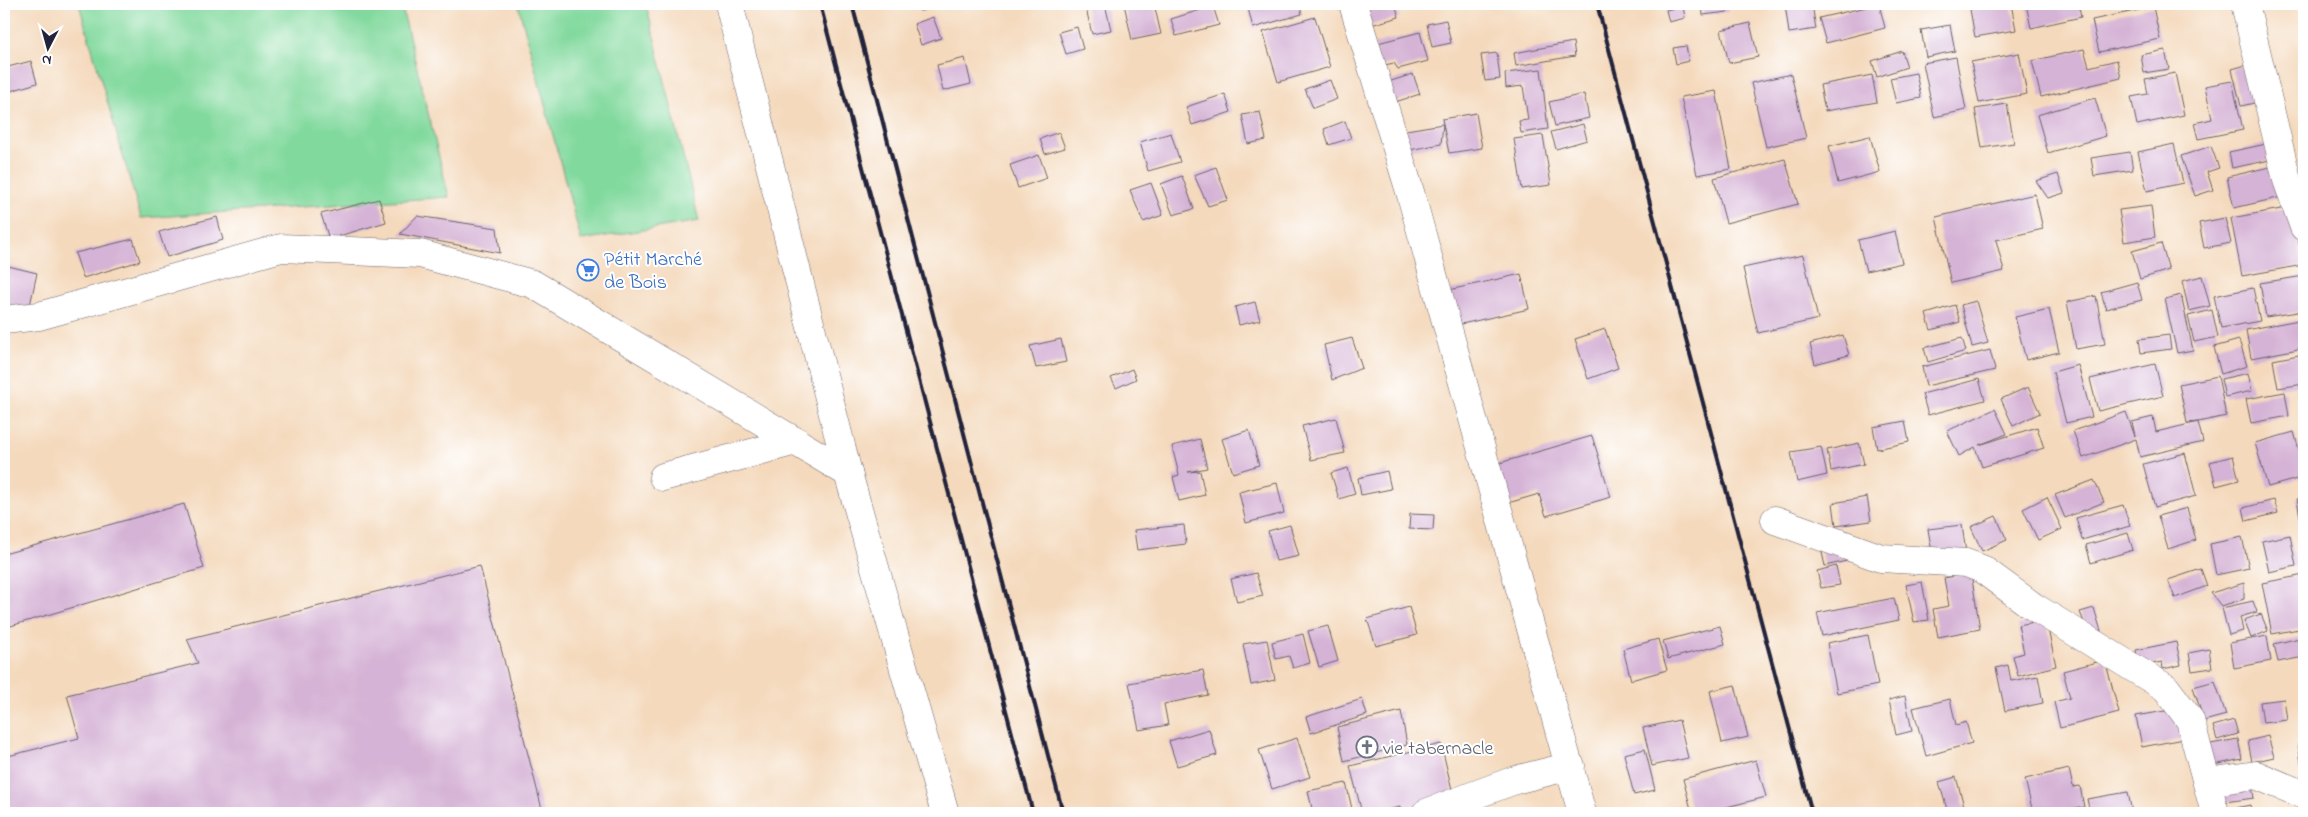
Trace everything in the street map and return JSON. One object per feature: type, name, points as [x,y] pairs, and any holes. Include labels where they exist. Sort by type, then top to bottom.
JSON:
[{"type":"street","points":[[729,4],[848,473],[945,813]]},
{"type":"street","points":[[1353,4],[1414,205],[1571,766],[1582,813]]},
{"type":"street","points":[[2245,4],[2287,180],[2304,227]]},
{"type":"street","points":[[4,320],[39,316],[281,248],[420,254],[533,284],[848,473]]},
{"type":"street","points":[[663,477],[796,442]]},
{"type":"street","points":[[1775,520],[1881,558],[1966,563],[1982,569],[2034,607],[2166,688],[2190,720],[2216,813]]},
{"type":"street","points":[[1426,813],[1515,780],[1571,766]]},
{"type":"street","points":[[2208,782],[2256,775],[2304,795]]},
{"type":"green space","points":[[79,4],[401,4],[449,197],[141,218]]},
{"type":"green space","points":[[518,4],[646,4],[699,221],[581,240]]},
{"type":"building","points":[[918,4],[937,4],[938,6],[920,11]]},
{"type":"building","points":[[1085,4],[1105,4],[1111,30],[1092,34]]},
{"type":"building","points":[[1124,4],[1154,4],[1161,34],[1132,40]]},
{"type":"building","points":[[1264,4],[1299,4],[1302,14],[1253,28],[1248,8]]},
{"type":"building","points":[[1365,4],[1395,4],[1399,17],[1371,25]]},
{"type":"building","points":[[1702,4],[1727,4],[1728,12],[1703,15]]},
{"type":"building","points":[[1785,4],[1812,4],[1816,29],[1789,33]]},
{"type":"building","points":[[1879,4],[1885,28],[1826,43],[1819,18]]},
{"type":"building","points":[[1969,4],[2011,4],[2016,30],[1975,37]]},
{"type":"building","points":[[2026,4],[2078,4],[2081,17],[2031,28]]},
{"type":"building","points":[[1213,6],[1219,25],[1176,36],[1171,19]]},
{"type":"building","points":[[1683,6],[1685,18],[1669,22],[1666,10]]},
{"type":"building","points":[[2153,7],[2160,39],[2099,52],[2092,20]]},
{"type":"building","points":[[933,17],[941,38],[921,45],[914,24]]},
{"type":"building","points":[[1315,17],[1330,67],[1278,82],[1263,32]]},
{"type":"building","points":[[1446,20],[1451,43],[1432,47],[1427,24]]},
{"type":"building","points":[[1750,23],[1758,57],[1729,63],[1721,30]]},
{"type":"building","points":[[1950,25],[1955,51],[1926,57],[1921,30]]},
{"type":"building","points":[[1077,27],[1083,49],[1066,54],[1059,32]]},
{"type":"building","points":[[1420,32],[1428,61],[1398,69],[1394,63],[1380,66],[1374,44]]},
{"type":"building","points":[[1573,42],[1575,56],[1516,66],[1514,53]]},
{"type":"building","points":[[1686,46],[1689,61],[1676,64],[1673,48]]},
{"type":"building","points":[[2084,49],[2089,67],[2117,60],[2121,78],[2041,97],[2032,61]]},
{"type":"building","points":[[2165,50],[2169,69],[2144,73],[2141,55]]},
{"type":"building","points":[[1902,51],[1907,67],[1877,77],[1872,61]]},
{"type":"building","points":[[1497,53],[1500,79],[1485,81],[1481,55]]},
{"type":"building","points":[[2019,53],[2027,94],[1979,103],[1971,62]]},
{"type":"building","points":[[1956,57],[1966,110],[1934,117],[1923,63]]},
{"type":"building","points":[[965,58],[971,84],[943,91],[937,65]]},
{"type":"building","points":[[31,61],[37,83],[4,93],[4,68]]},
{"type":"building","points":[[2253,63],[2263,101],[2241,106],[2232,69]]},
{"type":"building","points":[[1541,69],[1548,129],[1521,133],[1519,121],[1528,120],[1523,86],[1506,88],[1505,73]]},
{"type":"building","points":[[1916,73],[1921,98],[1896,103],[1890,78]]},
{"type":"building","points":[[2175,73],[2184,115],[2137,125],[2131,97],[2148,94],[2145,79]]},
{"type":"building","points":[[1413,74],[1420,94],[1392,103],[1385,83]]},
{"type":"building","points":[[1791,74],[1806,138],[1766,147],[1751,83]]},
{"type":"building","points":[[1872,75],[1877,102],[1825,111],[1820,85]]},
{"type":"building","points":[[1330,80],[1337,99],[1313,108],[1305,89]]},
{"type":"building","points":[[2232,81],[2243,130],[2198,139],[2194,123],[2212,119],[2205,86]]},
{"type":"building","points":[[1716,91],[1731,169],[1697,175],[1681,97]]},
{"type":"building","points":[[1225,94],[1231,112],[1192,125],[1186,107]]},
{"type":"building","points":[[1584,94],[1589,118],[1555,126],[1549,102]]},
{"type":"building","points":[[2095,98],[2106,136],[2048,153],[2037,115]]},
{"type":"building","points":[[2007,104],[2014,143],[1982,148],[1975,109]]},
{"type":"building","points":[[1260,112],[1266,140],[1248,144],[1242,115]]},
{"type":"building","points":[[1476,113],[1482,148],[1449,153],[1442,119]]},
{"type":"building","points":[[1345,121],[1351,138],[1329,145],[1324,129]]},
{"type":"building","points":[[1443,124],[1441,144],[1404,151],[1400,131]]},
{"type":"building","points":[[1583,124],[1587,140],[1556,149],[1551,132]]},
{"type":"building","points":[[1059,132],[1065,148],[1045,154],[1040,139]]},
{"type":"building","points":[[1171,133],[1180,162],[1148,171],[1140,142]]},
{"type":"building","points":[[1543,135],[1551,185],[1522,189],[1514,139]]},
{"type":"building","points":[[1870,136],[1880,172],[1838,183],[1829,146]]},
{"type":"building","points":[[2271,143],[2275,159],[2232,168],[2229,152]]},
{"type":"building","points":[[2174,144],[2183,183],[2147,191],[2138,152]]},
{"type":"building","points":[[2211,146],[2219,168],[2207,172],[2213,190],[2195,196],[2181,156]]},
{"type":"building","points":[[2130,152],[2133,170],[2094,176],[2091,158]]},
{"type":"building","points":[[1039,155],[1047,178],[1018,188],[1010,165]]},
{"type":"building","points":[[1785,159],[1798,204],[1726,223],[1714,178]]},
{"type":"building","points":[[2278,165],[2286,196],[2234,208],[2227,177]]},
{"type":"building","points":[[1216,167],[1228,200],[1208,206],[1194,175]]},
{"type":"building","points":[[2058,174],[2064,193],[2048,198],[2036,181]]},
{"type":"building","points":[[1182,176],[1194,209],[1173,215],[1161,184]]},
{"type":"building","points":[[1151,183],[1163,215],[1143,222],[1130,190]]},
{"type":"building","points":[[2035,194],[2043,229],[1996,240],[2004,271],[1951,283],[1936,217]]},
{"type":"building","points":[[379,199],[386,222],[329,239],[321,214]]},
{"type":"building","points":[[2151,206],[2155,237],[2124,242],[2119,210]]},
{"type":"building","points":[[2292,207],[2303,265],[2242,276],[2231,218]]},
{"type":"building","points":[[417,216],[497,228],[500,253],[400,234]]},
{"type":"building","points":[[217,217],[223,240],[167,257],[159,232]]},
{"type":"building","points":[[2225,218],[2231,243],[2204,248],[2199,223]]},
{"type":"building","points":[[1895,231],[1902,263],[1866,271],[1858,240]]},
{"type":"building","points":[[133,239],[140,261],[83,278],[75,253]]},
{"type":"building","points":[[2161,243],[2169,270],[2140,279],[2132,251]]},
{"type":"building","points":[[1803,255],[1818,319],[1758,333],[1743,268]]},
{"type":"building","points":[[4,265],[37,273],[29,310],[4,304]]},
{"type":"building","points":[[1521,274],[1529,309],[1457,325],[1449,290]]},
{"type":"building","points":[[2202,276],[2210,306],[2189,311],[2182,281]]},
{"type":"building","points":[[2304,276],[2304,311],[2266,317],[2260,283]]},
{"type":"building","points":[[2137,282],[2142,300],[2106,309],[2101,292]]},
{"type":"building","points":[[2253,288],[2260,321],[2221,328],[2214,296]]},
{"type":"building","points":[[2181,295],[2193,350],[2177,353],[2165,299]]},
{"type":"building","points":[[2096,296],[2105,344],[2076,349],[2067,302]]},
{"type":"building","points":[[1976,301],[1988,343],[1972,347],[1961,305]]},
{"type":"building","points":[[1255,302],[1260,320],[1239,325],[1235,307]]},
{"type":"building","points":[[1955,305],[1960,322],[1931,330],[1926,314]]},
{"type":"building","points":[[2049,309],[2059,352],[2026,360],[2015,317]]},
{"type":"building","points":[[2212,310],[2218,337],[2194,342],[2188,316]]},
{"type":"building","points":[[2304,319],[2304,348],[2251,358],[2246,330]]},
{"type":"building","points":[[1605,329],[1618,368],[1588,379],[1575,339]]},
{"type":"building","points":[[1843,335],[1849,355],[1815,364],[1810,344]]},
{"type":"building","points":[[2169,335],[2171,349],[2141,353],[2139,339]]},
{"type":"building","points":[[1352,338],[1362,368],[1332,380],[1324,345]]},
{"type":"building","points":[[1962,338],[1966,351],[1928,362],[1924,348]]},
{"type":"building","points":[[1061,339],[1066,362],[1036,368],[1030,346]]},
{"type":"building","points":[[2239,340],[2247,366],[2221,374],[2214,347]]},
{"type":"building","points":[[1990,350],[1995,370],[1926,386],[1922,367]]},
{"type":"building","points":[[2304,354],[2304,384],[2278,388],[2273,360]]},
{"type":"building","points":[[2155,364],[2163,396],[2098,411],[2090,379]]},
{"type":"building","points":[[2078,365],[2092,417],[2066,423],[2053,372]]},
{"type":"building","points":[[1132,369],[1136,379],[1116,388],[1111,378]]},
{"type":"building","points":[[2248,373],[2252,391],[2225,397],[2221,379]]},
{"type":"building","points":[[2218,376],[2226,416],[2187,423],[2179,384]]},
{"type":"building","points":[[1979,379],[1985,400],[1928,415],[1922,394]]},
{"type":"building","points":[[2028,387],[2040,413],[2013,426],[2001,399]]},
{"type":"building","points":[[2285,392],[2289,416],[2251,423],[2246,399]]},
{"type":"building","points":[[2304,395],[2304,414],[2299,396]]},
{"type":"building","points":[[1995,409],[2007,434],[1979,445],[2037,427],[2044,448],[1982,467],[1975,447],[1959,456],[1947,431]]},
{"type":"building","points":[[2126,412],[2135,436],[2132,422],[2153,417],[2156,432],[2198,422],[2203,442],[2140,457],[2136,439],[2083,458],[2073,431]]},
{"type":"building","points":[[1336,418],[1345,453],[1311,460],[1302,426]]},
{"type":"building","points":[[1905,421],[1909,442],[1877,449],[1873,427]]},
{"type":"building","points":[[1249,430],[1259,465],[1233,473],[1222,439]]},
{"type":"building","points":[[2294,432],[2304,468],[2304,477],[2268,487],[2255,443]]},
{"type":"building","points":[[1592,436],[1611,497],[1546,516],[1539,494],[1508,503],[1496,464]]},
{"type":"building","points":[[1200,439],[1207,468],[1188,472],[1200,471],[1205,495],[1179,501],[1173,477],[1179,475],[1172,446]]},
{"type":"building","points":[[1859,443],[1864,464],[1831,471],[1827,450]]},
{"type":"building","points":[[1821,447],[1827,475],[1797,482],[1791,452]]},
{"type":"building","points":[[2185,453],[2196,496],[2155,507],[2143,464]]},
{"type":"building","points":[[2233,456],[2239,480],[2216,486],[2210,462]]},
{"type":"building","points":[[1348,468],[1355,494],[1339,499],[1331,473]]},
{"type":"building","points":[[1387,471],[1391,489],[1361,495],[1358,478]]},
{"type":"building","points":[[2094,480],[2104,502],[2065,518],[2055,495]]},
{"type":"building","points":[[1277,483],[1284,513],[1246,523],[1239,492]]},
{"type":"building","points":[[1867,497],[1871,521],[1836,526],[1833,503]]},
{"type":"building","points":[[2047,497],[2062,529],[2038,540],[2023,509]]},
{"type":"building","points":[[2304,497],[2304,522],[2301,523],[2297,499]]},
{"type":"building","points":[[2274,500],[2278,513],[2246,521],[2243,508]]},
{"type":"building","points":[[184,504],[204,568],[4,628],[4,554]]},
{"type":"building","points":[[2123,505],[2130,526],[2082,540],[2076,518]]},
{"type":"building","points":[[2187,508],[2196,540],[2168,549],[2158,516]]},
{"type":"building","points":[[1410,514],[1434,515],[1433,530],[1409,529]]},
{"type":"building","points":[[1996,516],[2007,540],[1982,551],[1971,527]]},
{"type":"building","points":[[1184,525],[1186,544],[1137,550],[1134,530]]},
{"type":"building","points":[[1290,525],[1299,556],[1276,561],[1268,531]]},
{"type":"building","points":[[1962,525],[1966,553],[1933,558],[1928,529]]},
{"type":"building","points":[[2128,533],[2133,550],[2091,563],[2086,545]]},
{"type":"building","points":[[2290,535],[2296,566],[2269,572],[2262,541]]},
{"type":"building","points":[[2242,537],[2249,568],[2216,575],[2210,544]]},
{"type":"building","points":[[1821,548],[1851,560],[1825,566]]},
{"type":"building","points":[[480,566],[543,813],[4,813],[4,757],[79,738],[67,695],[198,663],[187,639]]},
{"type":"building","points":[[1836,566],[1840,585],[1821,588],[1817,571]]},
{"type":"building","points":[[2201,569],[2207,586],[2175,598],[2168,580]]},
{"type":"building","points":[[1256,573],[1263,596],[1237,602],[1231,579]]},
{"type":"building","points":[[1971,573],[1980,629],[1938,637],[1933,609],[1949,606],[1944,578]]},
{"type":"building","points":[[2304,575],[2304,628],[2272,634],[2262,583]]},
{"type":"building","points":[[1922,582],[1929,620],[1914,622],[1906,585]]},
{"type":"building","points":[[2244,583],[2244,599],[2221,606],[2211,593]]},
{"type":"building","points":[[1894,598],[1899,620],[1822,636],[1817,613]]},
{"type":"building","points":[[2253,601],[2257,612],[2240,617],[2243,631],[2229,635],[2222,608]]},
{"type":"building","points":[[1409,607],[1417,635],[1376,646],[1367,619]]},
{"type":"building","points":[[2094,608],[2101,631],[2089,635],[2080,612]]},
{"type":"building","points":[[2261,614],[2268,631],[2251,638],[2244,620]]},
{"type":"building","points":[[2046,620],[2056,666],[2018,676],[2013,656],[2024,653],[2018,625]]},
{"type":"building","points":[[1328,626],[1338,661],[1319,667],[1308,631]]},
{"type":"building","points":[[1720,626],[1725,644],[1668,659],[1663,641]]},
{"type":"building","points":[[1303,634],[1310,663],[1293,668],[1289,656],[1276,659],[1272,642]]},
{"type":"building","points":[[1868,635],[1878,685],[1837,693],[1827,643]]},
{"type":"building","points":[[2267,636],[2271,661],[2234,668],[2230,643]]},
{"type":"building","points":[[2304,637],[2304,657],[2278,662],[2274,644]]},
{"type":"building","points":[[1658,639],[1667,670],[1631,680],[1623,649]]},
{"type":"building","points":[[1267,640],[1275,680],[1251,685],[1243,644]]},
{"type":"building","points":[[2176,642],[2181,665],[2163,669],[2162,662],[2139,666],[2136,650]]},
{"type":"building","points":[[2209,649],[2212,668],[2192,671],[2189,653]]},
{"type":"building","points":[[2105,660],[2119,713],[2060,728],[2054,702],[2070,698],[2063,671]]},
{"type":"building","points":[[2008,665],[2011,681],[2038,676],[2043,703],[2005,711],[1996,668]]},
{"type":"building","points":[[1203,670],[1208,695],[1164,704],[1168,725],[1139,730],[1129,683]]},
{"type":"building","points":[[2215,681],[2226,715],[2204,721],[2193,687]]},
{"type":"building","points":[[1735,685],[1748,737],[1722,743],[1710,691]]},
{"type":"building","points":[[1905,696],[1912,731],[1896,735],[1889,700]]},
{"type":"building","points":[[1362,699],[1367,715],[1311,733],[1306,717]]},
{"type":"building","points":[[1950,699],[1956,725],[1966,722],[1972,743],[1926,756],[1913,708]]},
{"type":"building","points":[[2284,699],[2287,720],[2263,723],[2260,702]]},
{"type":"building","points":[[2177,709],[2183,739],[2142,747],[2136,716]]},
{"type":"building","points":[[1401,711],[1407,745],[1344,761],[1337,727]]},
{"type":"building","points":[[1679,720],[1688,758],[1652,766],[1643,728]]},
{"type":"building","points":[[2234,720],[2238,734],[2217,740],[2213,726]]},
{"type":"building","points":[[1209,729],[1217,755],[1177,766],[1169,741]]},
{"type":"building","points":[[2268,736],[2274,757],[2252,762],[2248,741]]},
{"type":"building","points":[[1297,738],[1310,777],[1272,789],[1259,750]]},
{"type":"building","points":[[2238,739],[2242,759],[2209,766],[2205,745]]},
{"type":"building","points":[[2304,743],[2304,775],[2303,775],[2298,744]]},
{"type":"building","points":[[1441,744],[1455,802],[1407,813],[1401,813],[1400,807],[1372,813],[1362,813],[1350,766]]},
{"type":"building","points":[[1645,749],[1655,790],[1634,795],[1624,754]]},
{"type":"building","points":[[1756,760],[1766,797],[1703,813],[1692,813],[1683,779]]},
{"type":"building","points":[[2069,769],[2073,787],[2080,786],[2084,807],[2055,813],[2033,813],[2025,779]]},
{"type":"building","points":[[1956,777],[1966,813],[1948,813],[1939,782]]},
{"type":"building","points":[[2251,780],[2254,798],[2225,802],[2222,785]]},
{"type":"building","points":[[1346,783],[1353,813],[1313,813],[1308,791]]},
{"type":"building","points":[[2128,792],[2132,813],[2090,813],[2087,799]]},
{"type":"building","points":[[2250,805],[2252,813],[2222,813],[2222,811]]},
{"type":"railway","points":[[820,4],[1033,813]]},
{"type":"railway","points":[[852,4],[1063,813]]},
{"type":"railway","points":[[1597,4],[1812,813]]},
{"type":"place","name":"Pétit Marché de Bois","points":[[588,270]]},
{"type":"place","name":"vie tabernacle","points":[[1367,747]]}]
